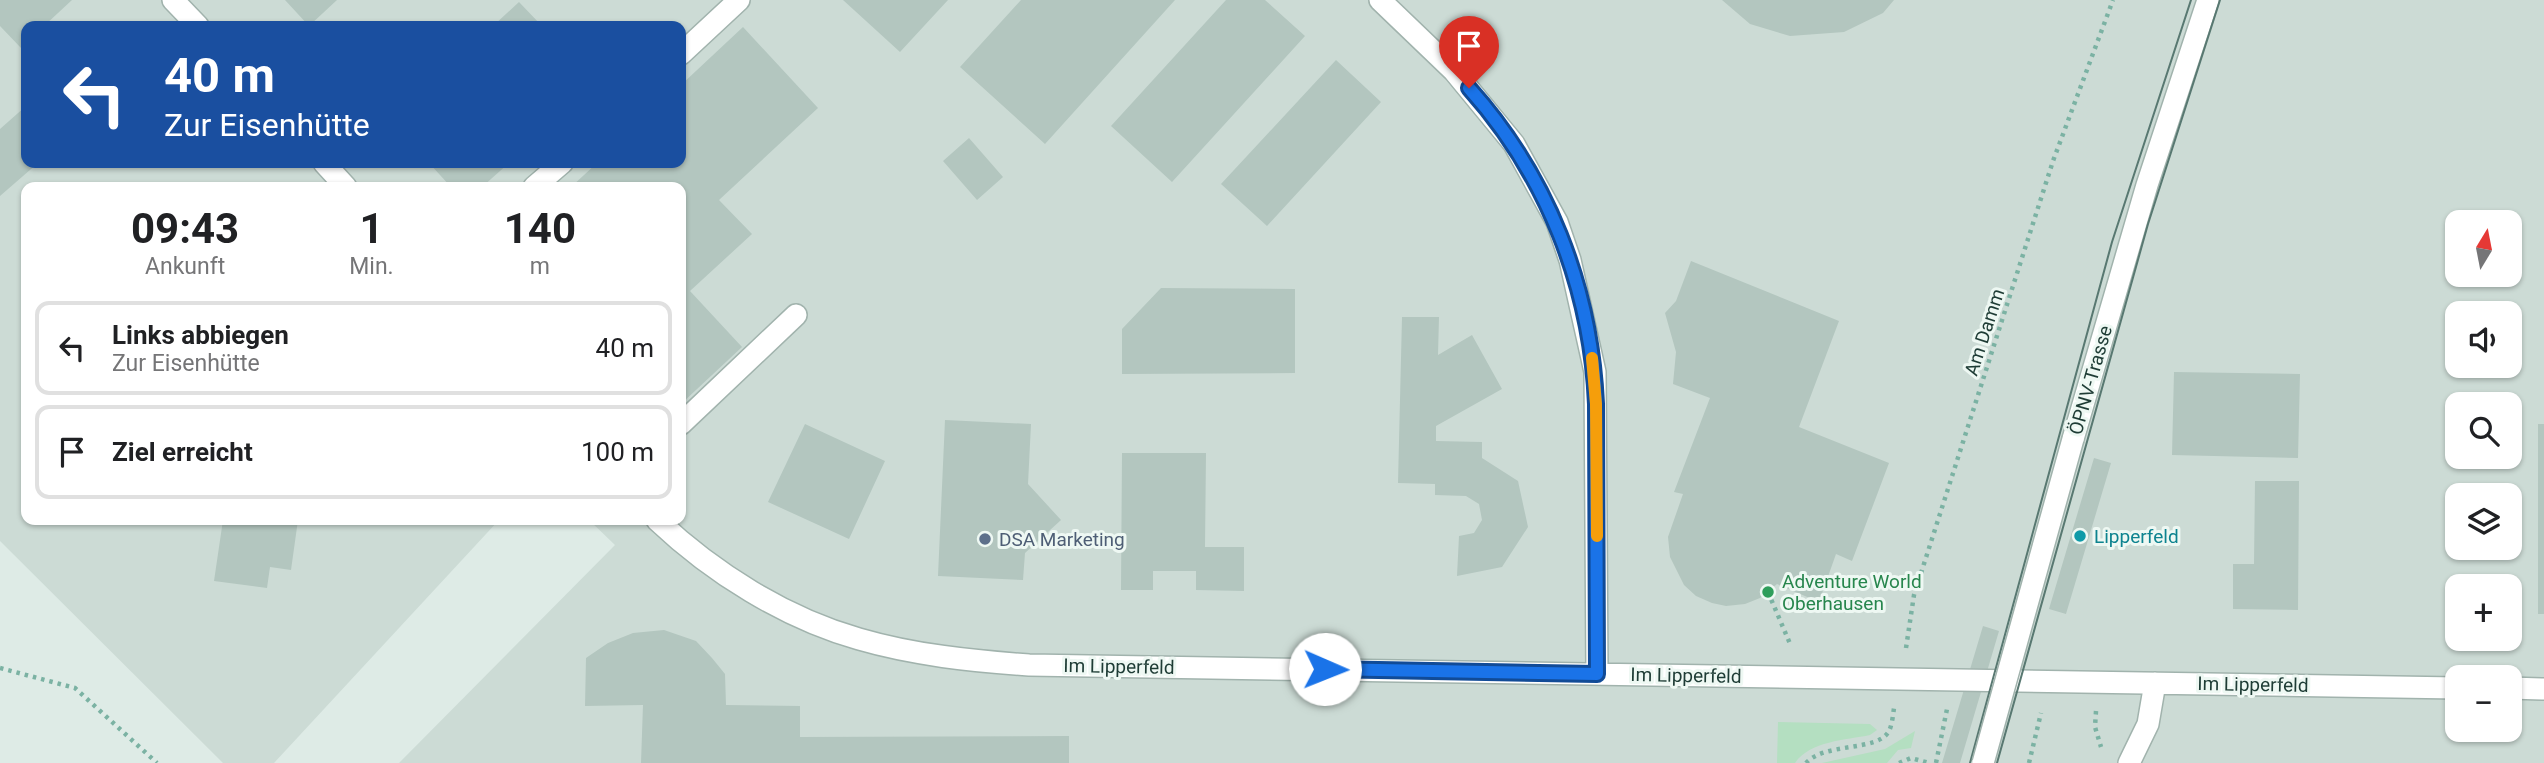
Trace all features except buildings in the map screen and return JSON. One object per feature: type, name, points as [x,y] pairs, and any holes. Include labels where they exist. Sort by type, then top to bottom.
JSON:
[{"type":"street","points":[[173,0],[193,21]]},
{"type":"street","points":[[686,49],[739,0]]},
{"type":"street","points":[[1380,0],[1454,71],[1514,144],[1557,222],[1570,260],[1595,372],[1597,674]]},
{"type":"street","name":"ÖPNV-Trasse","points":[[1983,763],[2147,185],[2208,0]]},
{"type":"street","points":[[329,168],[341,182]]},
{"type":"street","points":[[540,182],[556,168]]},
{"type":"street","points":[[686,419],[796,316]]},
{"type":"street","name":"Im Lipperfeld","points":[[662,525],[724,573],[789,611],[860,640],[920,653],[1029,665],[2445,688]]},
{"type":"street","points":[[2129,763],[2148,724],[2155,683]]},
{"type":"street","points":[[2522,688],[2544,689]]},
{"type":"path","name":"Am Damm","points":[[1806,763],[1816,754],[1871,742],[1889,730],[1901,677],[1914,595],[2053,161],[2113,0]]},
{"type":"path","points":[[1768,592],[1804,676]]},
{"type":"path","points":[[0,668],[75,688],[157,763]]},
{"type":"path","points":[[1936,763],[1952,680]]},
{"type":"path","points":[[2029,763],[2049,682]]},
{"type":"path","points":[[2096,682],[2095,727],[2102,752]]},
{"type":"path","points":[[1899,763],[1907,758],[1929,763]]},
{"type":"shaded area","points":[[0,0],[2544,0],[2544,763],[399,763],[615,545],[594,525],[686,525],[686,182],[21,182],[21,525],[494,525],[274,763],[223,763],[0,541]]},
{"type":"green space","points":[[1778,722],[1870,724],[1877,730],[1870,735],[1819,746],[1795,763],[1777,763]]},
{"type":"green space","points":[[1915,731],[1911,748],[1898,750],[1887,763],[1822,763],[1885,749]]},
{"type":"tram line","points":[[1970,763],[2112,242],[2191,0]]},
{"type":"tram line","points":[[1997,763],[2148,224],[2220,0]]},
{"type":"slow traffic","points":[[1592,358],[1596,404],[1597,536]]},
{"type":"place","name":"Lipperfeld","points":[[2080,536]]},
{"type":"place","name":"DSA Marketing","points":[[985,539]]},
{"type":"place","name":"Adventure World Oberhausen","points":[[1768,592]]},
{"type":"route","points":[[1325,669],[1597,674],[1595,372],[1583,310],[1557,222],[1540,187],[1514,144],[1469,88]]}]
